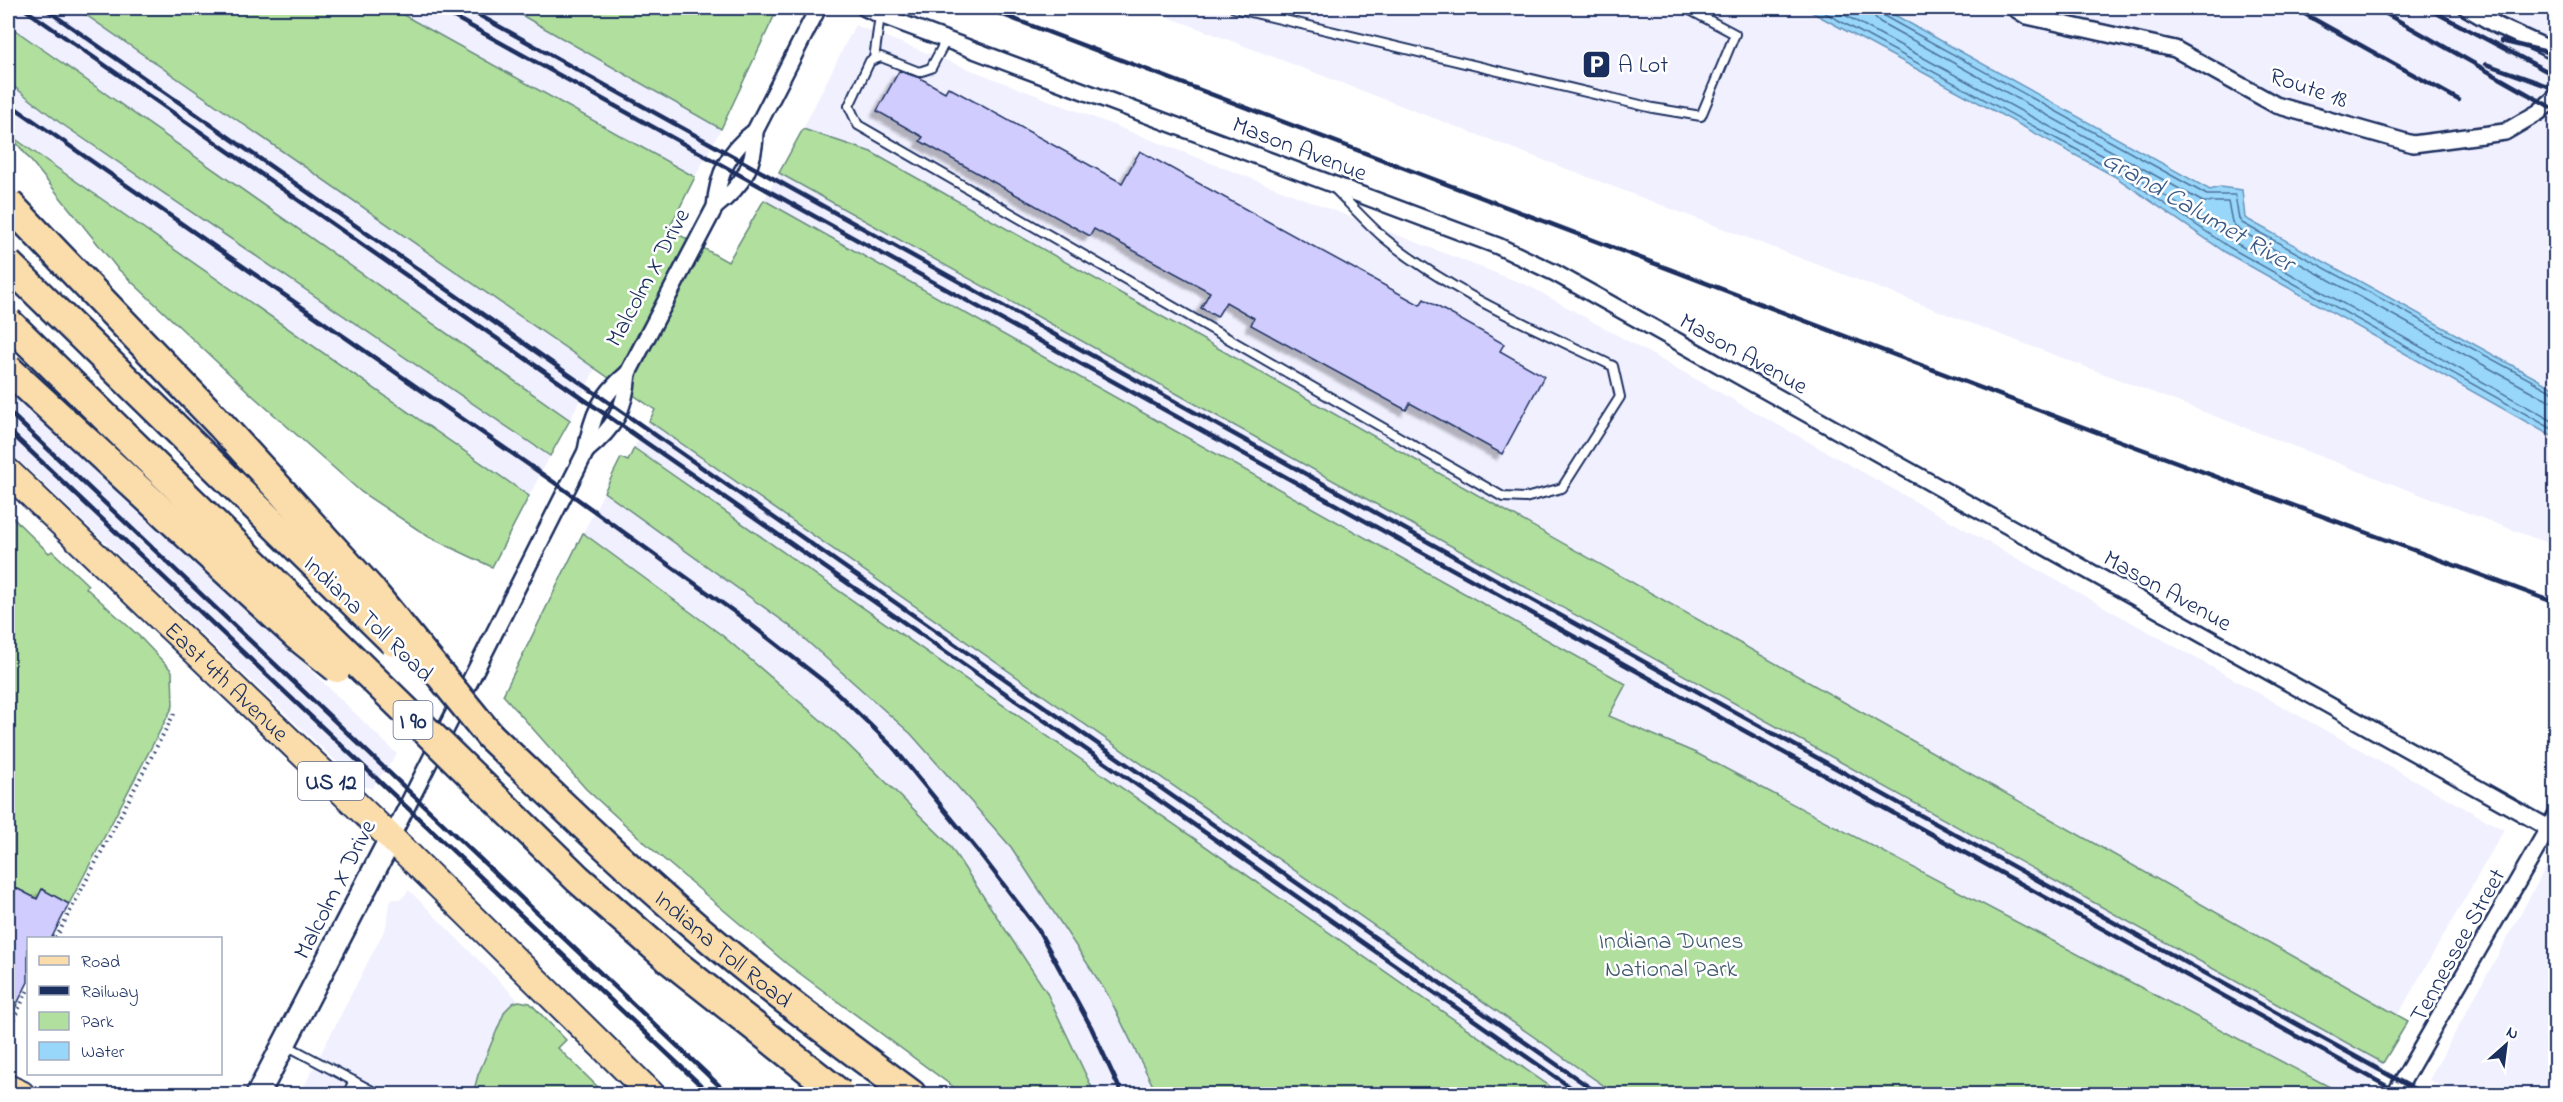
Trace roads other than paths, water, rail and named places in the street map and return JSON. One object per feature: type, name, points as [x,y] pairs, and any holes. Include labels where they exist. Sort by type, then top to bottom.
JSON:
[{"type":"highway","points":[[8,203],[222,425],[370,589],[490,736]]},
{"type":"highway","name":"Indiana Toll Road","points":[[8,264],[605,847],[697,928],[797,1010],[911,1095]]},
{"type":"highway","name":"Indiana Toll Road","points":[[8,322],[471,777],[578,879],[669,959],[840,1095]]},
{"type":"highway","points":[[8,369],[296,635],[471,777]]},
{"type":"main road","name":"East 4th Avenue","points":[[8,472],[391,838],[649,1094]]},
{"type":"main road","points":[[8,1088],[21,1095]]},
{"type":"street","name":"Malcolm X Drive","points":[[258,1095],[391,838],[586,451],[609,432],[622,407],[626,399],[628,373],[715,207],[736,191],[755,154],[755,130],[818,8]]},
{"type":"street","name":"Mason Avenue","points":[[865,8],[1498,246],[1555,273],[2553,825]]},
{"type":"street","name":"Route 18","points":[[2014,8],[2027,16],[2175,49],[2276,105],[2413,144],[2505,132],[2539,112],[2556,97]]},
{"type":"street","points":[[2467,8],[2498,26],[2556,52]]},
{"type":"street","name":"Tennessee Street","points":[[2395,1095],[2553,825]]},
{"type":"lane","points":[[1234,8],[1653,108],[1701,116],[1735,34],[1686,8]]},
{"type":"lane","points":[[874,59],[880,15]]},
{"type":"lane","points":[[946,40],[931,68],[920,72],[880,57],[870,61],[849,106],[858,125],[1503,497],[1525,498],[1562,488],[1620,397],[1612,366],[1485,303],[1426,267],[1383,237],[1329,183]]},
{"type":"lane","points":[[285,1044],[378,1095]]},
{"type":"lane","points":[[347,1095],[354,1081]]},
{"type":"water","name":"Grand Calumet River","points":[[1804,8],[1882,8],[2210,190],[2220,187],[2242,190],[2245,218],[2555,389],[2555,438],[2225,252],[2114,176]]},
{"type":"railway","points":[[23,8],[1580,1094]]},
{"type":"railway","points":[[44,8],[1599,1094]]},
{"type":"railway","points":[[438,8],[2401,1094]]},
{"type":"railway","points":[[466,8],[2423,1094]]},
{"type":"railway","points":[[985,8],[2112,438],[2556,603]]},
{"type":"railway","points":[[2294,8],[2459,100]]},
{"type":"railway","points":[[2376,8],[2556,110]]},
{"type":"railway","points":[[2427,8],[2556,76]]},
{"type":"railway","points":[[2501,41],[2556,54]]},
{"type":"railway","points":[[2486,64],[2556,89]]},
{"type":"railway","points":[[8,103],[565,490],[740,616],[831,687],[894,748],[978,851],[1039,931],[1091,1027],[1122,1094]]},
{"type":"railway","points":[[8,411],[728,1094]]},
{"type":"railway","points":[[8,430],[710,1094]]},
{"type":"place","name":"A Lot","points":[[1597,64]]},
{"type":"park label","name":"Indiana Dunes National Park","points":[[1671,954]]}]
